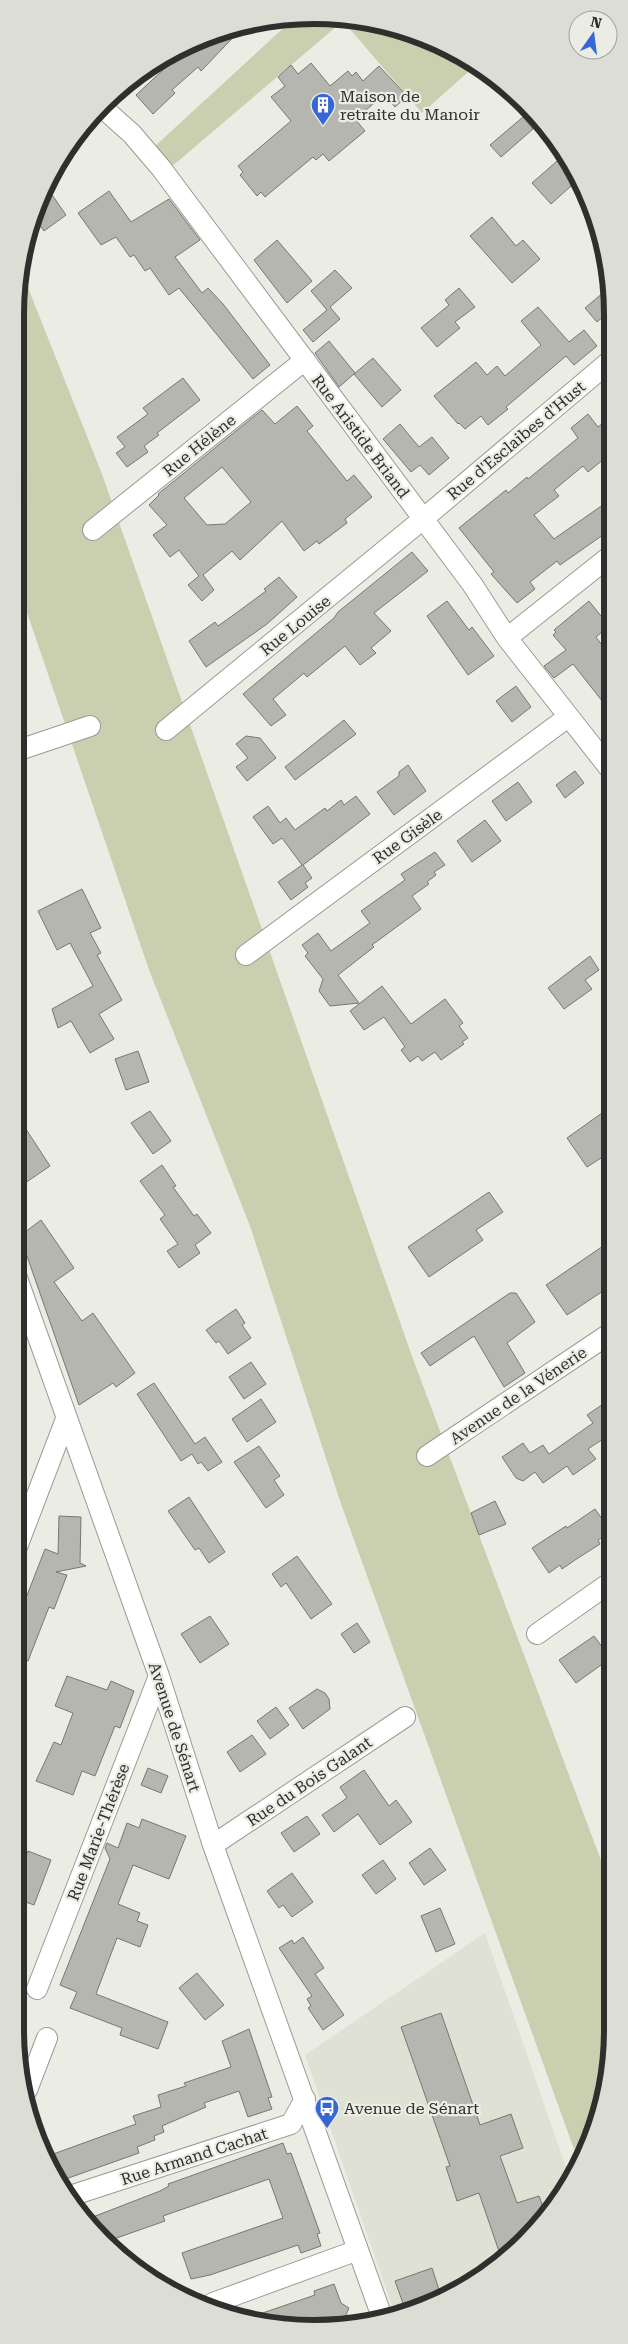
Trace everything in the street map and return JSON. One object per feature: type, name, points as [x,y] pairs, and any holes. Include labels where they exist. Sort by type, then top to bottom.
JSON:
[{"type":"street","name":"Rue Aristide Briand","points":[[107,111],[132,134],[160,168],[472,584],[507,638],[604,761]]},
{"type":"street","name":"Rue Hélène","points":[[93,530],[304,360]]},
{"type":"street","name":"Rue d'Esclaibes d'Hust","points":[[423,519],[604,366]]},
{"type":"street","name":"Rue Louise","points":[[166,730],[423,519]]},
{"type":"street","points":[[507,638],[604,561]]},
{"type":"street","name":"Rue Gisèle","points":[[246,955],[568,716]]},
{"type":"street","points":[[24,748],[90,726]]},
{"type":"street","name":"Avenue de Sénart","points":[[24,1298],[159,1676],[214,1845],[380,2312]]},
{"type":"street","name":"Avenue de la Vénerie","points":[[427,1456],[604,1337]]},
{"type":"street","points":[[24,1527],[66,1419]]},
{"type":"street","points":[[537,1634],[604,1587]]},
{"type":"street","name":"Rue Marie-Thérèse","points":[[38,1989],[159,1676]]},
{"type":"street","name":"Rue du Bois Galant","points":[[214,1845],[405,1717]]},
{"type":"street","points":[[29,2085],[47,2038]]},
{"type":"street","name":"Rue Armand Cachat","points":[[75,2194],[291,2124],[305,2099]]},
{"type":"street","points":[[214,2302],[358,2250]]},
{"type":"shaded area","points":[[485,1933],[567,2171],[544,2207],[519,2235],[491,2260],[442,2290],[393,2309],[305,2055]]},
{"type":"green space","points":[[287,25],[339,25],[170,168],[154,147]]},
{"type":"green space","points":[[347,25],[371,29],[407,39],[442,54],[470,70],[422,113]]},
{"type":"green space","points":[[25,281],[102,474],[413,1359],[604,1868],[604,2049],[599,2087],[589,2123],[576,2154],[340,1501],[250,1226],[149,970],[24,604]]},
{"type":"building","points":[[235,35],[201,71],[198,67],[172,90],[175,93],[153,114],[136,95],[165,68],[164,66],[169,63],[203,46]]},
{"type":"building","name":"Maison de retraite du Manoir","points":[[311,63],[330,86],[348,71],[352,76],[356,72],[363,81],[379,66],[407,96],[395,107],[384,95],[355,119],[365,131],[329,161],[323,154],[316,160],[313,157],[265,197],[261,192],[257,196],[240,175],[243,172],[238,166],[291,121],[271,97],[285,86],[278,77],[291,65],[298,74]]},
{"type":"building","points":[[523,117],[533,129],[501,157],[490,145]]},
{"type":"building","points":[[559,159],[573,184],[551,204],[532,183]]},
{"type":"building","points":[[109,191],[131,222],[169,199],[200,240],[175,257],[202,293],[208,288],[223,304],[270,365],[253,379],[179,288],[169,295],[150,268],[145,271],[134,255],[130,257],[116,237],[101,245],[78,213]]},
{"type":"building","points":[[51,193],[66,215],[44,231],[38,223]]},
{"type":"building","points":[[492,217],[516,246],[523,240],[540,259],[512,283],[470,236]]},
{"type":"building","points":[[277,240],[312,281],[287,303],[254,260]]},
{"type":"building","points":[[335,270],[352,288],[330,307],[340,319],[313,342],[303,330],[327,310],[311,291]]},
{"type":"building","points":[[459,288],[475,307],[455,322],[460,328],[437,347],[421,328],[449,305],[445,300]]},
{"type":"building","points":[[604,292],[604,316],[597,322],[585,308]]},
{"type":"building","points":[[538,307],[569,342],[584,330],[597,346],[574,365],[566,356],[506,407],[508,409],[488,425],[481,416],[465,429],[458,424],[434,396],[476,362],[487,375],[497,366],[505,376],[541,345],[521,321]]},
{"type":"building","points":[[329,341],[355,373],[339,387],[315,353]]},
{"type":"building","points":[[373,358],[401,390],[382,407],[354,374]]},
{"type":"building","points":[[183,378],[200,400],[157,433],[159,435],[144,446],[148,452],[127,467],[116,453],[125,447],[117,437],[148,414],[143,408]]},
{"type":"building","points":[[297,406],[313,426],[307,431],[347,481],[354,475],[372,497],[345,519],[347,523],[319,544],[317,541],[304,551],[282,521],[240,560],[232,551],[203,575],[214,590],[202,601],[188,585],[199,576],[179,550],[170,557],[153,535],[167,525],[149,505],[158,494],[262,410],[275,424]],"holes":[[[222,467],[251,502],[225,524],[207,525],[184,498]]]},
{"type":"building","points":[[588,414],[598,427],[604,422],[604,459],[588,472],[583,466],[554,490],[559,496],[534,515],[554,539],[604,504],[604,534],[560,565],[557,561],[530,582],[535,589],[517,603],[491,574],[494,572],[459,528],[506,490],[508,493],[527,477],[528,479],[578,438],[571,428]]},
{"type":"building","points":[[400,424],[419,447],[432,437],[449,458],[429,475],[420,465],[411,472],[383,439]]},
{"type":"building","points":[[412,552],[428,571],[374,613],[391,631],[371,648],[376,653],[360,665],[345,646],[307,677],[304,673],[273,699],[286,715],[271,726],[243,694],[334,618],[338,612]]},
{"type":"building","points":[[279,577],[297,597],[267,624],[206,667],[189,641],[215,622],[218,626],[266,591],[264,589]]},
{"type":"building","points":[[447,601],[469,630],[472,627],[494,656],[468,675],[427,616]]},
{"type":"building","points":[[589,601],[604,620],[604,630],[596,637],[604,648],[604,703],[573,664],[554,678],[544,666],[566,650],[553,635],[556,632],[554,630]]},
{"type":"building","points":[[516,686],[531,707],[512,722],[496,701]]},
{"type":"building","points":[[344,720],[356,734],[295,780],[285,767]]},
{"type":"building","points":[[246,736],[260,738],[276,758],[247,781],[236,767],[248,758],[236,744]]},
{"type":"building","points":[[408,765],[426,791],[394,815],[377,792],[399,776],[399,772]]},
{"type":"building","points":[[575,771],[584,783],[565,798],[556,785]]},
{"type":"building","points":[[518,782],[532,802],[506,821],[492,801]]},
{"type":"building","points":[[356,796],[370,814],[303,865],[312,878],[305,883],[308,887],[291,900],[278,882],[302,865],[282,838],[273,844],[253,817],[268,806],[280,823],[286,818],[295,830],[325,808],[327,811],[341,800],[344,805]]},
{"type":"building","points":[[485,820],[501,841],[472,862],[457,841]]},
{"type":"building","points":[[435,852],[445,865],[434,872],[436,875],[427,882],[429,884],[412,896],[421,909],[372,945],[374,947],[338,975],[359,1003],[330,1006],[319,991],[323,979],[305,956],[308,953],[302,945],[318,933],[331,951],[370,923],[361,911],[405,880],[401,874]]},
{"type":"building","points":[[82,889],[101,928],[90,933],[101,953],[97,955],[122,1000],[99,1014],[114,1039],[90,1053],[71,1021],[58,1028],[52,1009],[93,986],[70,943],[57,950],[38,911]]},
{"type":"building","points":[[590,956],[599,970],[585,980],[592,989],[564,1009],[548,988]]},
{"type":"building","points":[[382,986],[411,1024],[445,999],[463,1023],[459,1026],[468,1038],[462,1042],[464,1044],[441,1060],[435,1052],[422,1061],[418,1056],[410,1062],[401,1050],[405,1047],[384,1017],[364,1030],[350,1011]]},
{"type":"building","points":[[138,1051],[149,1082],[126,1090],[115,1059]]},
{"type":"building","points":[[150,1111],[171,1141],[153,1154],[131,1123]]},
{"type":"building","points":[[604,1112],[604,1156],[587,1167],[567,1138]]},
{"type":"building","points":[[24,1126],[50,1166],[25,1183],[24,1181]]},
{"type":"building","points":[[162,1165],[176,1186],[173,1187],[194,1216],[197,1214],[211,1233],[195,1245],[200,1253],[179,1268],[167,1251],[178,1244],[160,1219],[165,1215],[140,1181]]},
{"type":"building","points":[[489,1192],[503,1212],[476,1230],[483,1240],[429,1277],[408,1247]]},
{"type":"building","points":[[41,1220],[74,1268],[54,1282],[82,1321],[93,1313],[135,1373],[116,1387],[113,1383],[79,1405],[24,1247],[24,1233]]},
{"type":"building","points":[[604,1245],[604,1290],[567,1315],[546,1285]]},
{"type":"building","points":[[510,1293],[516,1293],[535,1322],[507,1343],[525,1373],[504,1387],[474,1336],[430,1366],[421,1353]]},
{"type":"building","points":[[236,1309],[245,1323],[242,1325],[251,1338],[228,1354],[219,1341],[216,1343],[206,1330]]},
{"type":"building","points":[[251,1362],[266,1384],[244,1399],[229,1377]]},
{"type":"building","points":[[154,1383],[195,1444],[205,1437],[222,1462],[208,1471],[201,1462],[198,1464],[192,1454],[181,1461],[137,1394]]},
{"type":"building","points":[[261,1399],[276,1422],[247,1442],[232,1419]]},
{"type":"building","points":[[604,1403],[604,1440],[603,1439],[588,1449],[596,1459],[573,1475],[567,1466],[543,1483],[535,1472],[523,1481],[516,1478],[502,1457],[523,1443],[530,1453],[543,1445],[549,1454],[593,1423],[587,1415]]},
{"type":"building","points":[[259,1446],[280,1476],[274,1480],[284,1495],[266,1508],[234,1462]]},
{"type":"building","points":[[189,1497],[225,1552],[209,1563],[199,1548],[195,1550],[168,1511]]},
{"type":"building","points":[[495,1501],[506,1524],[479,1535],[471,1513]]},
{"type":"building","points":[[595,1509],[604,1522],[601,1525],[604,1530],[604,1536],[598,1540],[600,1544],[562,1569],[560,1565],[549,1573],[532,1548],[566,1526],[567,1528]]},
{"type":"building","points":[[59,1516],[81,1517],[80,1563],[86,1566],[56,1572],[67,1575],[54,1609],[49,1607],[28,1661],[24,1659],[24,1597],[26,1598],[45,1549],[58,1554]]},
{"type":"building","points":[[297,1556],[332,1604],[311,1619],[286,1583],[281,1587],[272,1574]]},
{"type":"building","points":[[210,1616],[229,1644],[200,1663],[181,1634]]},
{"type":"building","points":[[357,1623],[370,1642],[354,1653],[341,1634]]},
{"type":"building","points":[[594,1636],[604,1650],[604,1663],[576,1683],[559,1660]]},
{"type":"building","points":[[67,1676],[107,1690],[111,1681],[134,1691],[120,1728],[115,1726],[95,1776],[82,1771],[73,1795],[36,1781],[54,1742],[61,1745],[73,1713],[55,1706]]},
{"type":"building","points":[[317,1689],[325,1693],[329,1699],[330,1709],[303,1729],[289,1708]]},
{"type":"building","points":[[276,1707],[289,1725],[270,1739],[257,1721]]},
{"type":"building","points":[[252,1735],[266,1754],[240,1772],[227,1752]]},
{"type":"building","points":[[148,1768],[168,1776],[161,1793],[141,1785]]},
{"type":"building","points":[[364,1770],[389,1806],[396,1800],[412,1822],[380,1845],[358,1814],[334,1832],[322,1815],[347,1798],[340,1787]]},
{"type":"building","points":[[307,1816],[320,1834],[294,1852],[281,1833]]},
{"type":"building","points":[[142,1819],[186,1836],[169,1879],[133,1865],[118,1904],[140,1913],[137,1921],[148,1925],[140,1947],[117,1938],[96,1994],[168,2022],[158,2049],[120,2035],[122,2028],[70,2008],[77,1992],[60,1985],[110,1859],[105,1848],[107,1843],[118,1848],[127,1823],[139,1828]]},
{"type":"building","points":[[430,1848],[446,1870],[424,1885],[409,1863]]},
{"type":"building","points":[[28,1851],[51,1860],[34,1905],[24,1901],[24,1861]]},
{"type":"building","points":[[383,1860],[396,1879],[376,1894],[362,1875]]},
{"type":"building","points":[[292,1873],[313,1902],[292,1917],[283,1905],[279,1908],[267,1891]]},
{"type":"building","points":[[440,1908],[455,1944],[436,1952],[421,1916]]},
{"type":"building","points":[[303,1937],[324,1968],[315,1974],[344,2015],[323,2030],[308,2008],[311,2006],[307,1999],[312,1996],[279,1948],[292,1940],[294,1944]]},
{"type":"building","points":[[197,1973],[224,2005],[205,2020],[179,1988]]},
{"type":"building","points":[[441,2013],[480,2125],[511,2114],[523,2148],[500,2156],[517,2203],[539,2196],[543,2208],[519,2235],[499,2253],[479,2193],[457,2201],[446,2167],[450,2166],[401,2027]]},
{"type":"building","points":[[249,2029],[272,2097],[268,2098],[272,2109],[248,2117],[239,2091],[204,2103],[206,2107],[162,2126],[164,2132],[154,2136],[155,2140],[137,2147],[139,2153],[66,2179],[52,2154],[136,2124],[133,2116],[161,2107],[158,2095],[186,2086],[184,2083],[231,2067],[222,2041]]},
{"type":"building","points":[[283,2143],[287,2154],[291,2153],[320,2233],[317,2234],[321,2246],[301,2253],[298,2245],[210,2275],[191,2279],[182,2253],[283,2218],[269,2179],[163,2216],[165,2221],[113,2239],[93,2217],[160,2191],[169,2186],[168,2184]]},
{"type":"building","points":[[432,2268],[439,2291],[404,2306],[395,2281]]},
{"type":"building","points":[[334,2284],[341,2303],[349,2308],[346,2315],[347,2319],[295,2320],[257,2315],[315,2295],[314,2291]]},
{"type":"place","name":"Maison de retraite du Manoir","points":[[323,126]]},
{"type":"place","name":"Avenue de Sénart","points":[[327,2129]]}]
